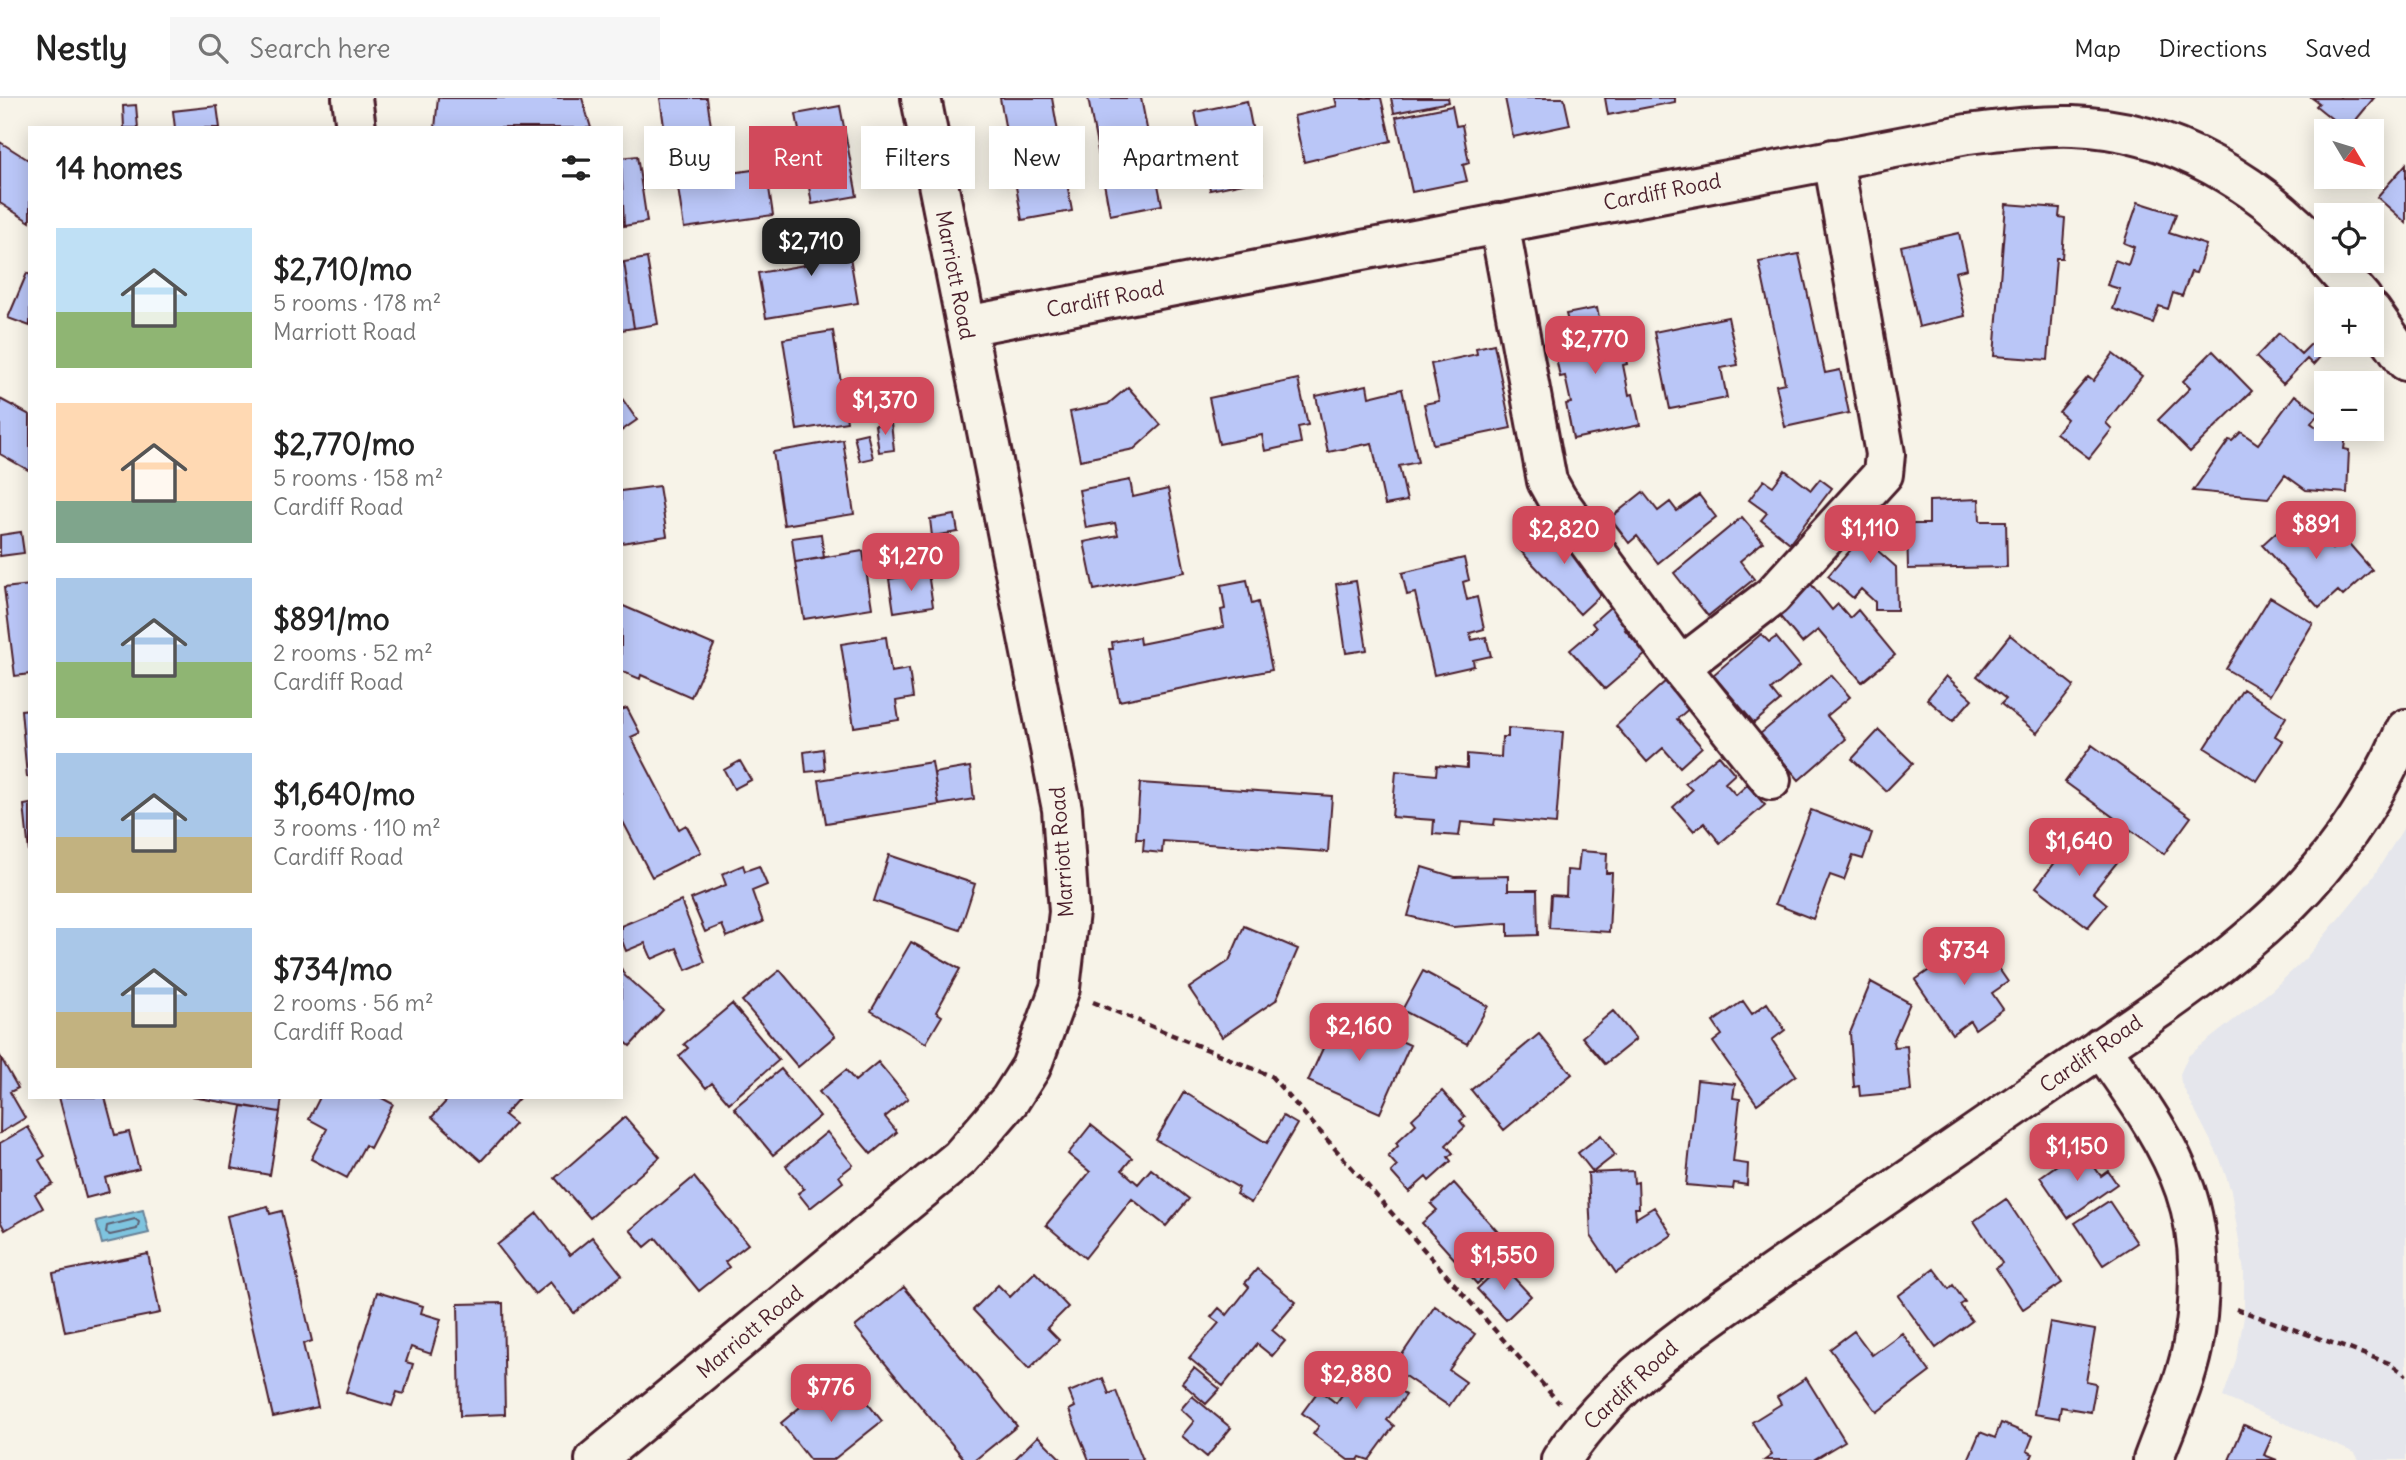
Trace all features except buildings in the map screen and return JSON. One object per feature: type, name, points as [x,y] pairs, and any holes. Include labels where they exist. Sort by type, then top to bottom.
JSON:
[{"type":"street","points":[[352,98],[356,126]]},
{"type":"street","name":"Marriott Road","points":[[595,1460],[960,1158],[1010,1100],[1031,1067],[1060,988],[1069,912],[1062,808],[921,98]]},
{"type":"street","name":"Cardiff Road","points":[[965,326],[1833,159],[1967,134],[2019,129],[2074,126],[2114,131],[2177,149],[2232,176],[2281,212],[2314,246]]},
{"type":"street","points":[[1680,667],[1772,596],[1883,474],[1885,454],[1833,159]]},
{"type":"street","points":[[1499,223],[1547,481],[1557,499],[1680,667],[1771,780]]},
{"type":"street","name":"Cardiff Road","points":[[2339,273],[2352,287]]},
{"type":"street","points":[[2384,330],[2406,361]]},
{"type":"street","name":"Cardiff Road","points":[[1571,1445],[1692,1329],[2214,967],[2291,901],[2342,841],[2382,779],[2406,729]]},
{"type":"street","points":[[2101,1047],[2155,1129],[2186,1191],[2196,1242],[2198,1297],[2192,1350],[2153,1460]]},
{"type":"path","points":[[1060,988],[1271,1076],[1372,1188],[1571,1445]]},
{"type":"path","points":[[2198,1297],[2298,1329],[2389,1363],[2406,1374]]},
{"type":"shaded area","points":[[2406,824],[2406,1460],[2359,1460],[2355,1453],[2223,1397],[2236,1360],[2244,1317],[2244,1272],[2231,1191],[2220,1159],[2181,1083],[2180,1074],[2188,1056],[2272,990],[2305,959],[2373,877]]},
{"type":"water","points":[[143,1210],[149,1233],[102,1244],[96,1221]]}]
